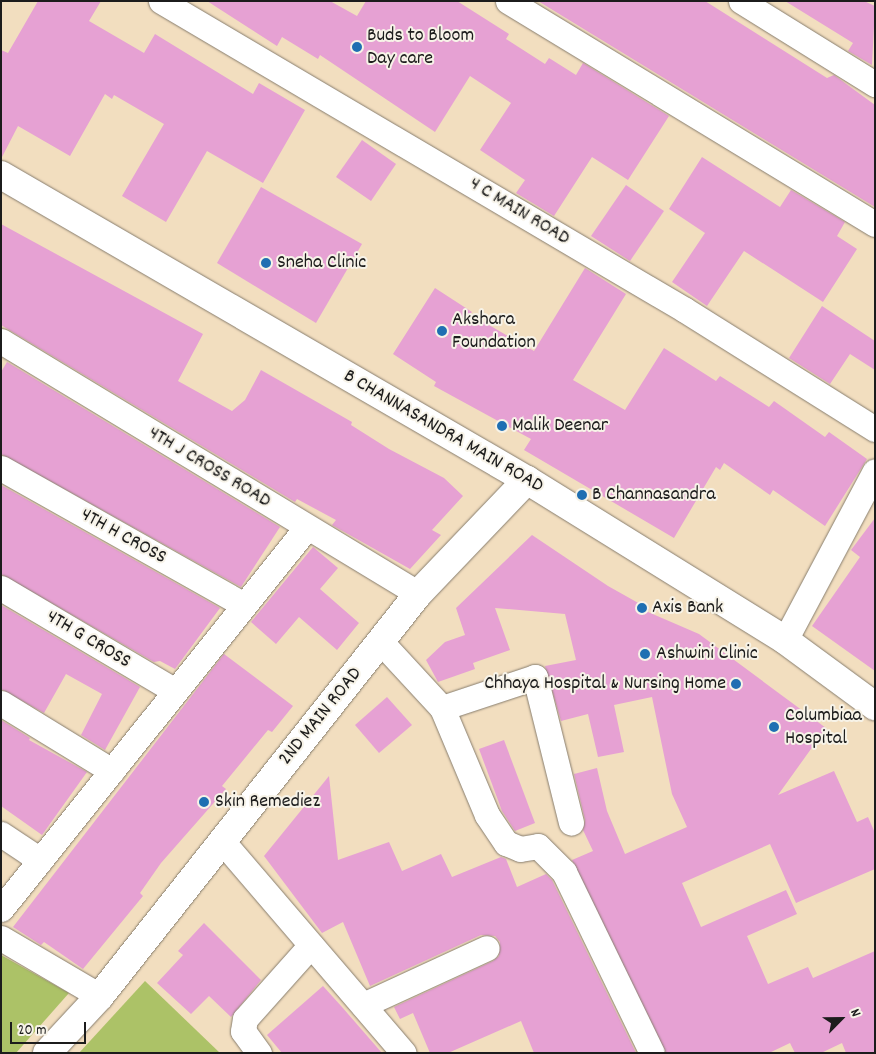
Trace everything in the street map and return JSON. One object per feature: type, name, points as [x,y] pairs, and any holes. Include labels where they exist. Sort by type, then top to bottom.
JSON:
[{"type":"main road","name":"B CHANNASANDRA MAIN ROAD","points":[[1,175],[527,480],[785,640],[875,706]]},
{"type":"main road","name":"2ND MAIN ROAD","points":[[47,1053],[100,996],[418,594],[527,480]]},
{"type":"street","points":[[508,1],[875,224]]},
{"type":"street","points":[[740,1],[875,84]]},
{"type":"street","name":"4 C MAIN ROAD","points":[[164,2],[685,310],[875,429]]},
{"type":"street","name":"4TH J CROSS ROAD","points":[[1,341],[306,528],[418,594]]},
{"type":"street","name":"4TH H CROSS","points":[[1,468],[244,605]]},
{"type":"street","points":[[785,640],[874,477]]},
{"type":"street","points":[[1,908],[306,528]]},
{"type":"street","name":"4TH G CROSS","points":[[1,588],[175,691]]},
{"type":"street","points":[[381,642],[442,708],[487,815],[506,844],[520,849],[538,846],[564,872],[652,1053]]},
{"type":"street","points":[[442,708],[535,677],[571,823]]},
{"type":"street","points":[[1,703],[112,770]]},
{"type":"street","points":[[1,834],[40,860]]},
{"type":"street","points":[[222,842],[404,1053]]},
{"type":"street","points":[[1,938],[100,996]]},
{"type":"street","points":[[259,1053],[243,1031],[245,1019],[311,945]]},
{"type":"street","points":[[363,1005],[487,948]]},
{"type":"green space","points":[[1,955],[69,993],[16,1053],[1,1053]]},
{"type":"green space","points":[[145,981],[220,1053],[79,1053]]},
{"type":"building","points":[[38,1],[101,1],[89,21],[144,53],[155,34],[253,94],[259,83],[305,110],[263,183],[207,151],[166,222],[122,196],[164,124],[114,95],[112,99],[105,94],[70,156],[18,126],[1,159],[1,50],[8,53]]},
{"type":"building","points":[[207,1],[330,1],[357,16],[366,1],[457,1],[509,34],[506,39],[545,64],[549,58],[576,75],[583,63],[669,116],[628,180],[592,157],[554,216],[516,193],[525,180],[480,150],[511,103],[470,76],[435,132],[320,55],[318,59],[282,37],[277,46]]},
{"type":"building","points":[[538,1],[705,1],[827,78],[834,75],[875,105],[875,207]]},
{"type":"building","points":[[785,1],[864,1],[875,6],[872,65],[848,51],[853,43]]},
{"type":"building","points":[[362,140],[396,164],[371,201],[336,177]]},
{"type":"building","points":[[702,157],[780,207],[791,190],[845,222],[837,236],[857,249],[823,302],[744,251],[707,306],[672,282],[705,233],[669,209]]},
{"type":"building","points":[[626,185],[664,211],[630,261],[591,236]]},
{"type":"building","points":[[261,187],[362,244],[316,323],[217,263]]},
{"type":"building","points":[[1,224],[203,334],[178,381],[232,411],[245,400],[261,370],[352,422],[351,425],[389,449],[444,478],[463,496],[432,530],[441,535],[410,569],[332,525],[336,520],[297,499],[295,502],[1,325]]},
{"type":"building","points":[[585,268],[626,294],[573,380],[625,410],[664,348],[716,381],[720,376],[769,407],[774,401],[825,437],[829,432],[867,459],[825,526],[773,490],[770,495],[724,463],[720,470],[716,467],[674,538],[524,450],[531,439],[434,386],[436,382],[393,354],[435,288],[472,312],[470,314],[534,351]]},
{"type":"building","points":[[822,306],[875,341],[875,370],[850,354],[830,384],[789,358]]},
{"type":"building","points":[[7,362],[280,527],[241,587],[1,454],[1,372]]},
{"type":"building","points":[[1,485],[220,608],[175,669],[160,661],[154,662],[1,574]]},
{"type":"building","points":[[875,518],[875,671],[812,626],[860,557],[851,550]]},
{"type":"building","points":[[532,535],[608,586],[649,609],[648,612],[699,634],[826,728],[778,795],[834,771],[857,822],[868,817],[875,833],[875,869],[796,903],[770,844],[682,883],[701,927],[786,890],[797,914],[747,936],[768,984],[808,967],[813,978],[875,951],[875,1053],[846,1053],[842,1043],[821,1053],[795,1053],[790,1043],[769,1053],[666,1053],[572,860],[593,851],[583,830],[585,820],[574,774],[597,768],[607,811],[625,854],[687,827],[672,794],[652,697],[614,705],[624,752],[598,757],[588,714],[561,721],[545,666],[576,660],[565,614],[495,608],[510,650],[473,663],[475,669],[438,682],[426,660],[445,642],[465,635],[456,608]]},
{"type":"building","points":[[313,547],[338,568],[320,589],[359,623],[337,650],[299,617],[276,644],[251,622]]},
{"type":"building","points":[[1,605],[140,687],[105,750],[81,735],[102,694],[66,674],[44,713],[1,689]]},
{"type":"building","points":[[224,654],[293,706],[272,732],[268,730],[222,786],[226,789],[161,863],[140,893],[143,896],[83,969],[44,942],[41,945],[13,927]]},
{"type":"building","points":[[387,697],[412,725],[379,753],[355,725]]},
{"type":"building","points":[[1,720],[30,738],[29,740],[87,772],[42,835],[1,806]]},
{"type":"building","points":[[504,740],[535,823],[515,831],[502,811],[479,749]]},
{"type":"building","points":[[329,776],[338,860],[389,842],[402,871],[441,854],[452,877],[501,857],[506,859],[517,887],[546,874],[552,880],[636,1053],[534,1053],[521,1021],[448,1053],[430,1053],[413,1013],[400,1019],[394,1007],[493,961],[499,956],[500,942],[495,936],[481,935],[370,986],[343,922],[322,933],[264,856]]},
{"type":"building","points":[[204,923],[261,980],[231,1017],[209,996],[191,1014],[157,983],[183,955],[178,951]]},
{"type":"building","points":[[323,986],[382,1053],[282,1053],[267,1035]]},
{"type":"place","name":"Buds to Bloom Day care","points":[[357,47]]},
{"type":"place","name":"Sneha Clinic","points":[[266,263]]},
{"type":"place","name":"Akshara Foundation","points":[[442,331]]},
{"type":"place","name":"Malik Deenar","points":[[502,426]]},
{"type":"place","name":"B Channasandra","points":[[582,495]]},
{"type":"place","name":"Axis Bank","points":[[642,608]]},
{"type":"place","name":"Ashwini Clinic","points":[[645,654]]},
{"type":"place","name":"Chhaya Hospital & Nursing Home","points":[[736,684]]},
{"type":"place","name":"Columbiaa Hospital","points":[[774,727]]},
{"type":"place","name":"Skin Remediez","points":[[204,802]]}]
